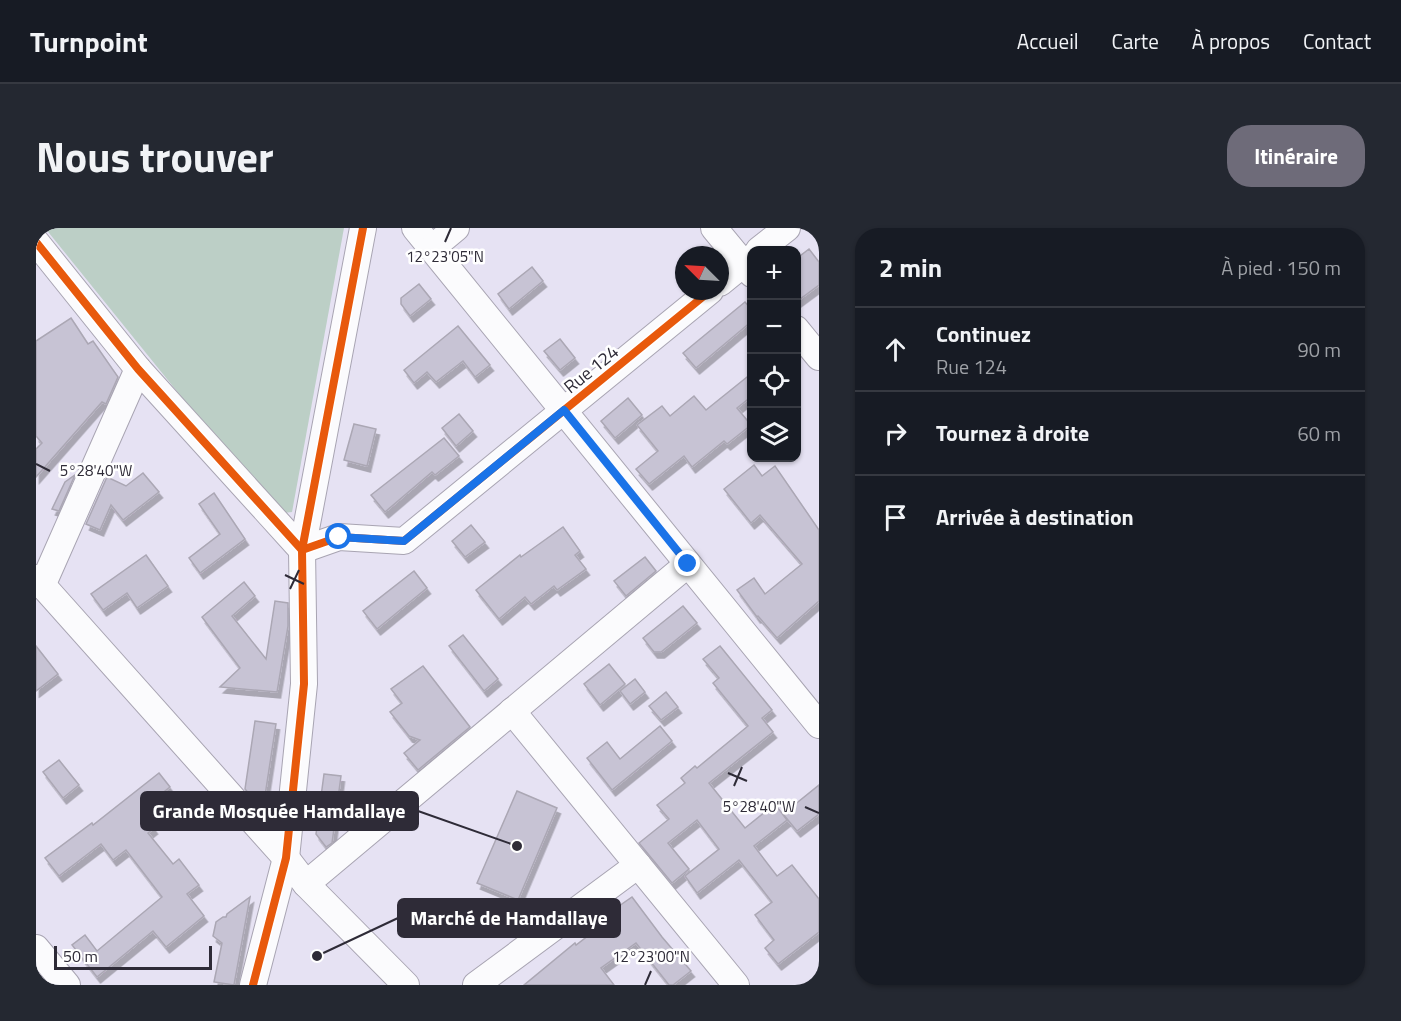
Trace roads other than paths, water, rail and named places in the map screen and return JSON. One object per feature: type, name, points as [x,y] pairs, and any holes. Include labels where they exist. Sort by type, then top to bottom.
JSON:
[{"type":"street","points":[[253,985],[286,858],[304,684],[302,550],[363,228]]},
{"type":"street","points":[[415,228],[819,725]]},
{"type":"street","points":[[432,248],[456,228]]},
{"type":"street","points":[[714,228],[747,257]]},
{"type":"street","points":[[767,246],[787,228]]},
{"type":"street","points":[[36,242],[138,369],[302,550]]},
{"type":"street","points":[[729,277],[747,264]]},
{"type":"street","name":"Rue 124","points":[[302,550],[339,537],[404,541],[699,300]]},
{"type":"street","points":[[801,335],[819,357]]},
{"type":"street","points":[[138,369],[39,582],[286,858],[306,884],[406,985]]},
{"type":"street","points":[[306,884],[688,564]]},
{"type":"street","points":[[512,711],[736,985]]},
{"type":"street","points":[[476,985],[638,865]]},
{"type":"street","points":[[36,948],[66,985]]},
{"type":"place","name":"Grande Mosquée Hamdallaye","points":[[517,846]]},
{"type":"place","name":"Marché de Hamdallaye","points":[[317,956]]}]
